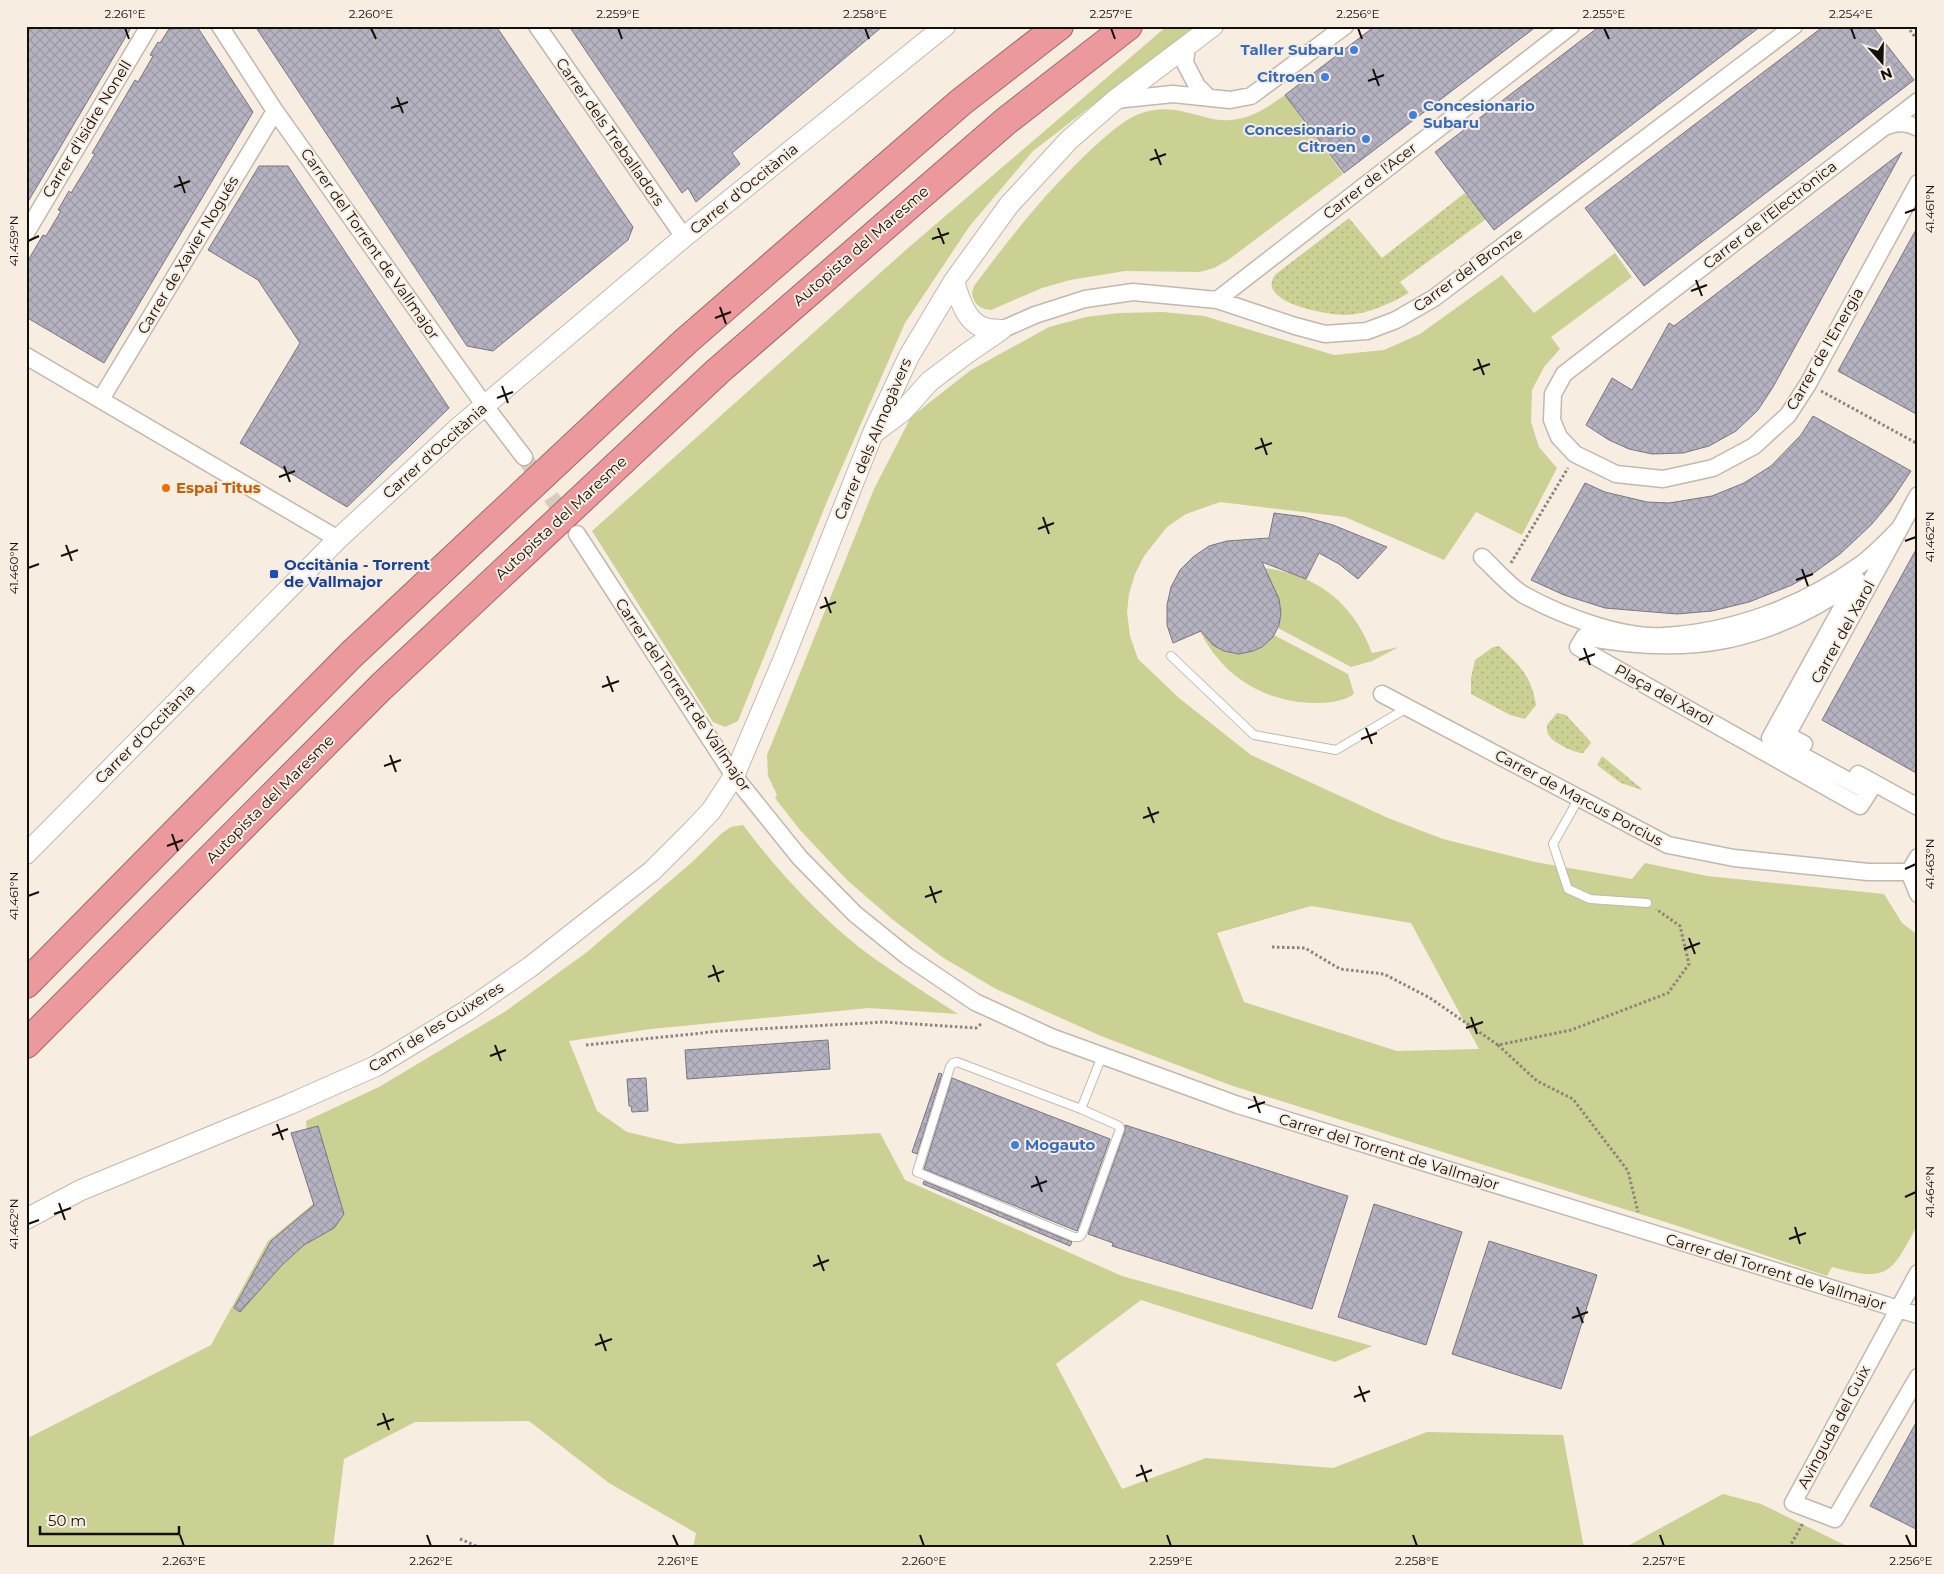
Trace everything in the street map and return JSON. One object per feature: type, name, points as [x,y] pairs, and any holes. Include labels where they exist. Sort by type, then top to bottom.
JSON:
[{"type":"highway","points":[[26,984],[352,654],[686,341],[961,102],[1059,26]]},
{"type":"highway","name":"Autopista del Maresme","points":[[26,1044],[381,687],[718,371],[1006,121],[1128,26]]},
{"type":"street","name":"Carrer d'Isidre Nonell","points":[[26,233],[149,26]]},
{"type":"street","name":"Carrer del Torrent de Vallmajor","points":[[220,26],[275,111],[485,406],[524,457]]},
{"type":"street","name":"Carrer dels Treballadors","points":[[537,26],[684,237]]},
{"type":"street","name":"Carrer d'Occitània","points":[[26,854],[338,539],[485,406],[684,237],[945,26]]},
{"type":"street","name":"Carrer dels Almogàvers","points":[[734,776],[784,658],[873,433],[909,356],[954,281],[1009,205],[1069,140],[1114,100],[1213,26]]},
{"type":"street","points":[[1114,100],[1173,94],[1230,100],[1251,96],[1345,26]]},
{"type":"street","name":"Carrer de l'Acer","points":[[1217,300],[1571,26]]},
{"type":"street","name":"Carrer del Bronze","points":[[1001,330],[1035,315],[1085,299],[1133,292],[1217,300],[1325,334],[1367,331],[1396,320],[1434,298],[1794,26]]},
{"type":"street","points":[[1187,45],[1185,63],[1197,86],[1209,98]]},
{"type":"street","name":"Carrer de l'Electrònica","points":[[1576,454],[1559,437],[1552,420],[1553,394],[1564,374],[1918,100]]},
{"type":"street","name":"Carrer de Xavier Nogués","points":[[101,400],[275,111]]},
{"type":"street","name":"Carrer de l'Electrònica","points":[[1882,128],[1898,122],[1910,124],[1918,128]]},
{"type":"street","name":"Carrer de l'Energia","points":[[1576,454],[1616,474],[1663,479],[1713,468],[1754,446],[1788,415],[1808,384],[1918,183]]},
{"type":"street","points":[[954,281],[966,314],[983,328],[1001,330]]},
{"type":"street","points":[[873,433],[903,410],[930,382],[1001,330]]},
{"type":"street","points":[[26,356],[338,539]]},
{"type":"street","name":"Carrer del Xarol","points":[[1918,496],[1787,735],[1918,806]]},
{"type":"street","name":"Carrer del Xarol","points":[[1482,557],[1522,594],[1572,618],[1619,632],[1663,636],[1715,629],[1771,614],[1812,595],[1861,564],[1899,529]]},
{"type":"street","name":"Carrer del Torrent de Vallmajor","points":[[576,534],[734,776],[800,858],[855,914],[907,956],[975,1002],[1050,1037],[1238,1105],[1918,1315]]},
{"type":"street","name":"Plaça del Xarol","points":[[1857,580],[1770,738],[1869,792],[1860,806],[1578,647],[1584,636],[1617,643],[1652,646],[1720,641],[1768,629],[1788,621],[1810,611],[1857,580]]},
{"type":"street","name":"Carrer de Marcus Porcius","points":[[1382,694],[1668,844],[1734,858],[1868,872],[1909,872]]},
{"type":"street","name":"Camí de les Guixeres","points":[[26,1219],[81,1190],[290,1104],[376,1066],[468,1010],[530,967],[652,871],[711,811],[734,776]]},
{"type":"street","points":[[1918,857],[1909,872],[1918,894]]},
{"type":"street","name":"Avinguda del Guix","points":[[1918,1273],[1793,1503],[1835,1519],[1918,1378]]},
{"type":"lane","points":[[1171,656],[1254,735],[1336,750],[1408,707]]},
{"type":"lane","points":[[1579,798],[1552,844],[1568,889],[1590,899],[1647,903]]},
{"type":"lane","points":[[1081,1109],[1102,1056]]},
{"type":"lane","points":[[957,1062],[1081,1109],[1117,1124],[1120,1129],[1082,1234],[1079,1237],[1074,1238],[917,1172],[950,1067],[953,1063],[957,1062]]},
{"type":"path","points":[[1906,26],[1918,41]]},
{"type":"path","points":[[1808,384],[1918,444]]},
{"type":"path","points":[[1503,576],[1576,454]]},
{"type":"path","points":[[1498,1044],[1571,1030],[1668,993],[1690,964],[1680,926],[1647,903]]},
{"type":"path","points":[[1272,947],[1305,948],[1340,970],[1384,974],[1430,998],[1498,1044],[1537,1081],[1573,1099],[1628,1171],[1639,1215],[1633,1228]]},
{"type":"path","points":[[586,1045],[721,1031],[884,1022],[976,1028],[993,1010]]},
{"type":"path","points":[[1789,1548],[1811,1510]]},
{"type":"path","points":[[460,1539],[481,1548]]},
{"type":"green space","points":[[1167,26],[1195,26],[1033,151],[969,227],[905,323],[828,499],[738,721],[725,727],[713,722],[592,531],[908,248]]},
{"type":"green space","points":[[1285,95],[1343,174],[1228,260],[1214,268],[1200,272],[1125,271],[1070,280],[1042,288],[991,310],[980,307],[974,300],[972,293],[974,286],[1017,230],[1079,161],[1107,135],[1125,122],[1145,112],[1160,109],[1180,111],[1214,119],[1236,119],[1255,113]]},
{"type":"green space","points":[[1465,193],[1486,219],[1400,282],[1409,293],[1386,305],[1354,314],[1323,313],[1295,305],[1283,299],[1275,292],[1272,284],[1276,274],[1349,218],[1382,258]]},
{"type":"green space","points":[[1615,253],[1632,277],[1551,337],[1560,349],[1544,367],[1532,390],[1531,422],[1539,447],[1557,468],[1522,535],[1476,512],[1444,560],[1345,517],[1220,502],[1186,514],[1167,527],[1144,556],[1135,574],[1129,594],[1127,612],[1130,636],[1138,659],[1179,698],[1251,755],[1388,818],[1443,839],[1535,862],[1632,879],[1645,863],[1707,876],[1884,894],[1902,923],[1918,935],[1918,1224],[1901,1254],[1887,1270],[1866,1274],[1832,1267],[1827,1276],[1678,1226],[1230,1085],[1101,1036],[996,989],[942,957],[892,919],[847,880],[800,830],[775,798],[777,795],[768,776],[767,755],[874,489],[911,417],[971,370],[1049,327],[1086,317],[1119,313],[1163,312],[1204,316],[1334,355],[1384,350],[1420,334],[1502,275],[1534,313]],"holes":[[[1311,906],[1411,923],[1479,1049],[1397,1051],[1244,1002],[1217,933]]]},
{"type":"green space","points":[[1256,567],[1295,575],[1312,582],[1328,592],[1353,617],[1364,634],[1372,653],[1399,647],[1372,661],[1351,667],[1278,628],[1280,618],[1279,602],[1273,588]]},
{"type":"green space","points":[[1201,630],[1218,647],[1236,654],[1246,653],[1255,649],[1274,635],[1348,674],[1354,694],[1340,700],[1314,703],[1278,698],[1262,692],[1246,684],[1220,661],[1209,647]]},
{"type":"green space","points":[[1499,646],[1519,666],[1528,678],[1531,686],[1536,705],[1525,719],[1510,715],[1471,694],[1471,678],[1475,660],[1493,647]]},
{"type":"green space","points":[[1557,713],[1566,715],[1590,741],[1591,743],[1583,753],[1566,748],[1549,736],[1547,725]]},
{"type":"green space","points":[[1602,756],[1642,790],[1621,783],[1597,765]]},
{"type":"green space","points":[[743,825],[772,862],[804,897],[856,945],[958,1014],[869,1008],[651,1029],[569,1041],[597,1111],[627,1132],[678,1144],[880,1133],[905,1180],[1122,1276],[1372,1346],[1335,1362],[1141,1300],[1056,1364],[1122,1489],[1206,1458],[1333,1468],[1427,1432],[1563,1435],[1584,1548],[693,1548],[696,1533],[609,1483],[529,1421],[415,1422],[344,1459],[333,1548],[26,1548],[26,1439],[211,1345],[268,1241],[313,1204],[306,1121],[379,1087],[506,1011],[587,952],[691,863],[722,833],[731,827]]},
{"type":"green space","points":[[1723,1494],[1761,1504],[1851,1548],[1624,1548]]},
{"type":"building","points":[[26,26],[132,26],[26,205]]},
{"type":"building","points":[[255,26],[496,26],[633,227],[628,240],[493,351],[467,346]]},
{"type":"building","points":[[569,26],[883,26],[732,153],[740,164],[696,202],[688,188],[682,193]]},
{"type":"building","points":[[1375,26],[1537,26],[1344,173],[1285,95]]},
{"type":"building","points":[[1600,26],[1761,26],[1494,230],[1435,152]]},
{"type":"building","points":[[1824,26],[1872,26],[1914,80],[1644,286],[1585,208]]},
{"type":"building","points":[[198,28],[253,112],[104,363],[26,317],[26,264],[43,235],[46,236],[61,211],[58,210],[69,191],[71,193],[95,154],[92,153],[135,80],[138,82],[153,56],[150,55],[158,42],[160,43],[169,29]]},
{"type":"building","points":[[1902,152],[1773,387],[1758,410],[1736,431],[1709,446],[1683,453],[1652,454],[1629,449],[1609,440],[1586,425],[1612,378],[1632,390],[1669,323],[1674,326]]},
{"type":"building","points":[[259,166],[288,166],[449,408],[347,507],[240,443],[300,343],[258,280],[208,250]]},
{"type":"building","points":[[1918,226],[1918,415],[1838,371]]},
{"type":"building","points":[[1813,416],[1911,471],[1891,501],[1871,525],[1840,554],[1815,572],[1792,585],[1749,602],[1712,611],[1677,614],[1605,608],[1564,595],[1531,580],[1585,483],[1605,492],[1647,502],[1669,503],[1712,496],[1744,483],[1771,466],[1801,435]]},
{"type":"building","points":[[1274,513],[1304,517],[1333,525],[1387,547],[1358,579],[1339,564],[1319,553],[1306,579],[1262,562],[1279,599],[1281,613],[1279,625],[1273,637],[1262,647],[1239,654],[1224,651],[1213,645],[1201,631],[1173,643],[1167,625],[1167,605],[1171,587],[1180,570],[1193,557],[1209,546],[1227,541],[1269,538]]},
{"type":"building","points":[[1918,546],[1918,774],[1822,720]]},
{"type":"building","points":[[828,1040],[830,1069],[687,1079],[685,1050]]},
{"type":"building","points":[[939,1073],[942,1074],[917,1154],[912,1152]]},
{"type":"building","points":[[646,1078],[648,1111],[632,1112],[631,1106],[629,1106],[627,1079]]},
{"type":"building","points":[[952,1078],[1110,1139],[1077,1231],[924,1169]]},
{"type":"building","points":[[1125,1125],[1348,1196],[1312,1309],[1112,1246],[1113,1243],[1088,1234],[1125,1131]]},
{"type":"building","points":[[318,1126],[344,1214],[334,1228],[304,1245],[282,1265],[240,1312],[234,1308],[271,1241],[314,1205],[291,1133]]},
{"type":"building","points":[[924,1181],[1072,1242],[1070,1246],[923,1184]]},
{"type":"building","points":[[1374,1204],[1462,1232],[1426,1345],[1338,1317]]},
{"type":"building","points":[[1489,1241],[1597,1275],[1561,1389],[1452,1354]]},
{"type":"building","points":[[1918,1419],[1918,1530],[1870,1506]]},
{"type":"tunnel","points":[[524,457],[568,522]]},
{"type":"place","name":"Taller Subaru","points":[[1354,50]]},
{"type":"place","name":"Citroen","points":[[1325,77]]},
{"type":"place","name":"Concesionario Subaru","points":[[1413,115]]},
{"type":"place","name":"Concesionario Citroen","points":[[1366,139]]},
{"type":"place","name":"Espai Titus","points":[[166,488]]},
{"type":"place","name":"Occitània - Torrent de Vallmajor","points":[[274,574]]},
{"type":"place","name":"Mogauto","points":[[1015,1145]]}]
